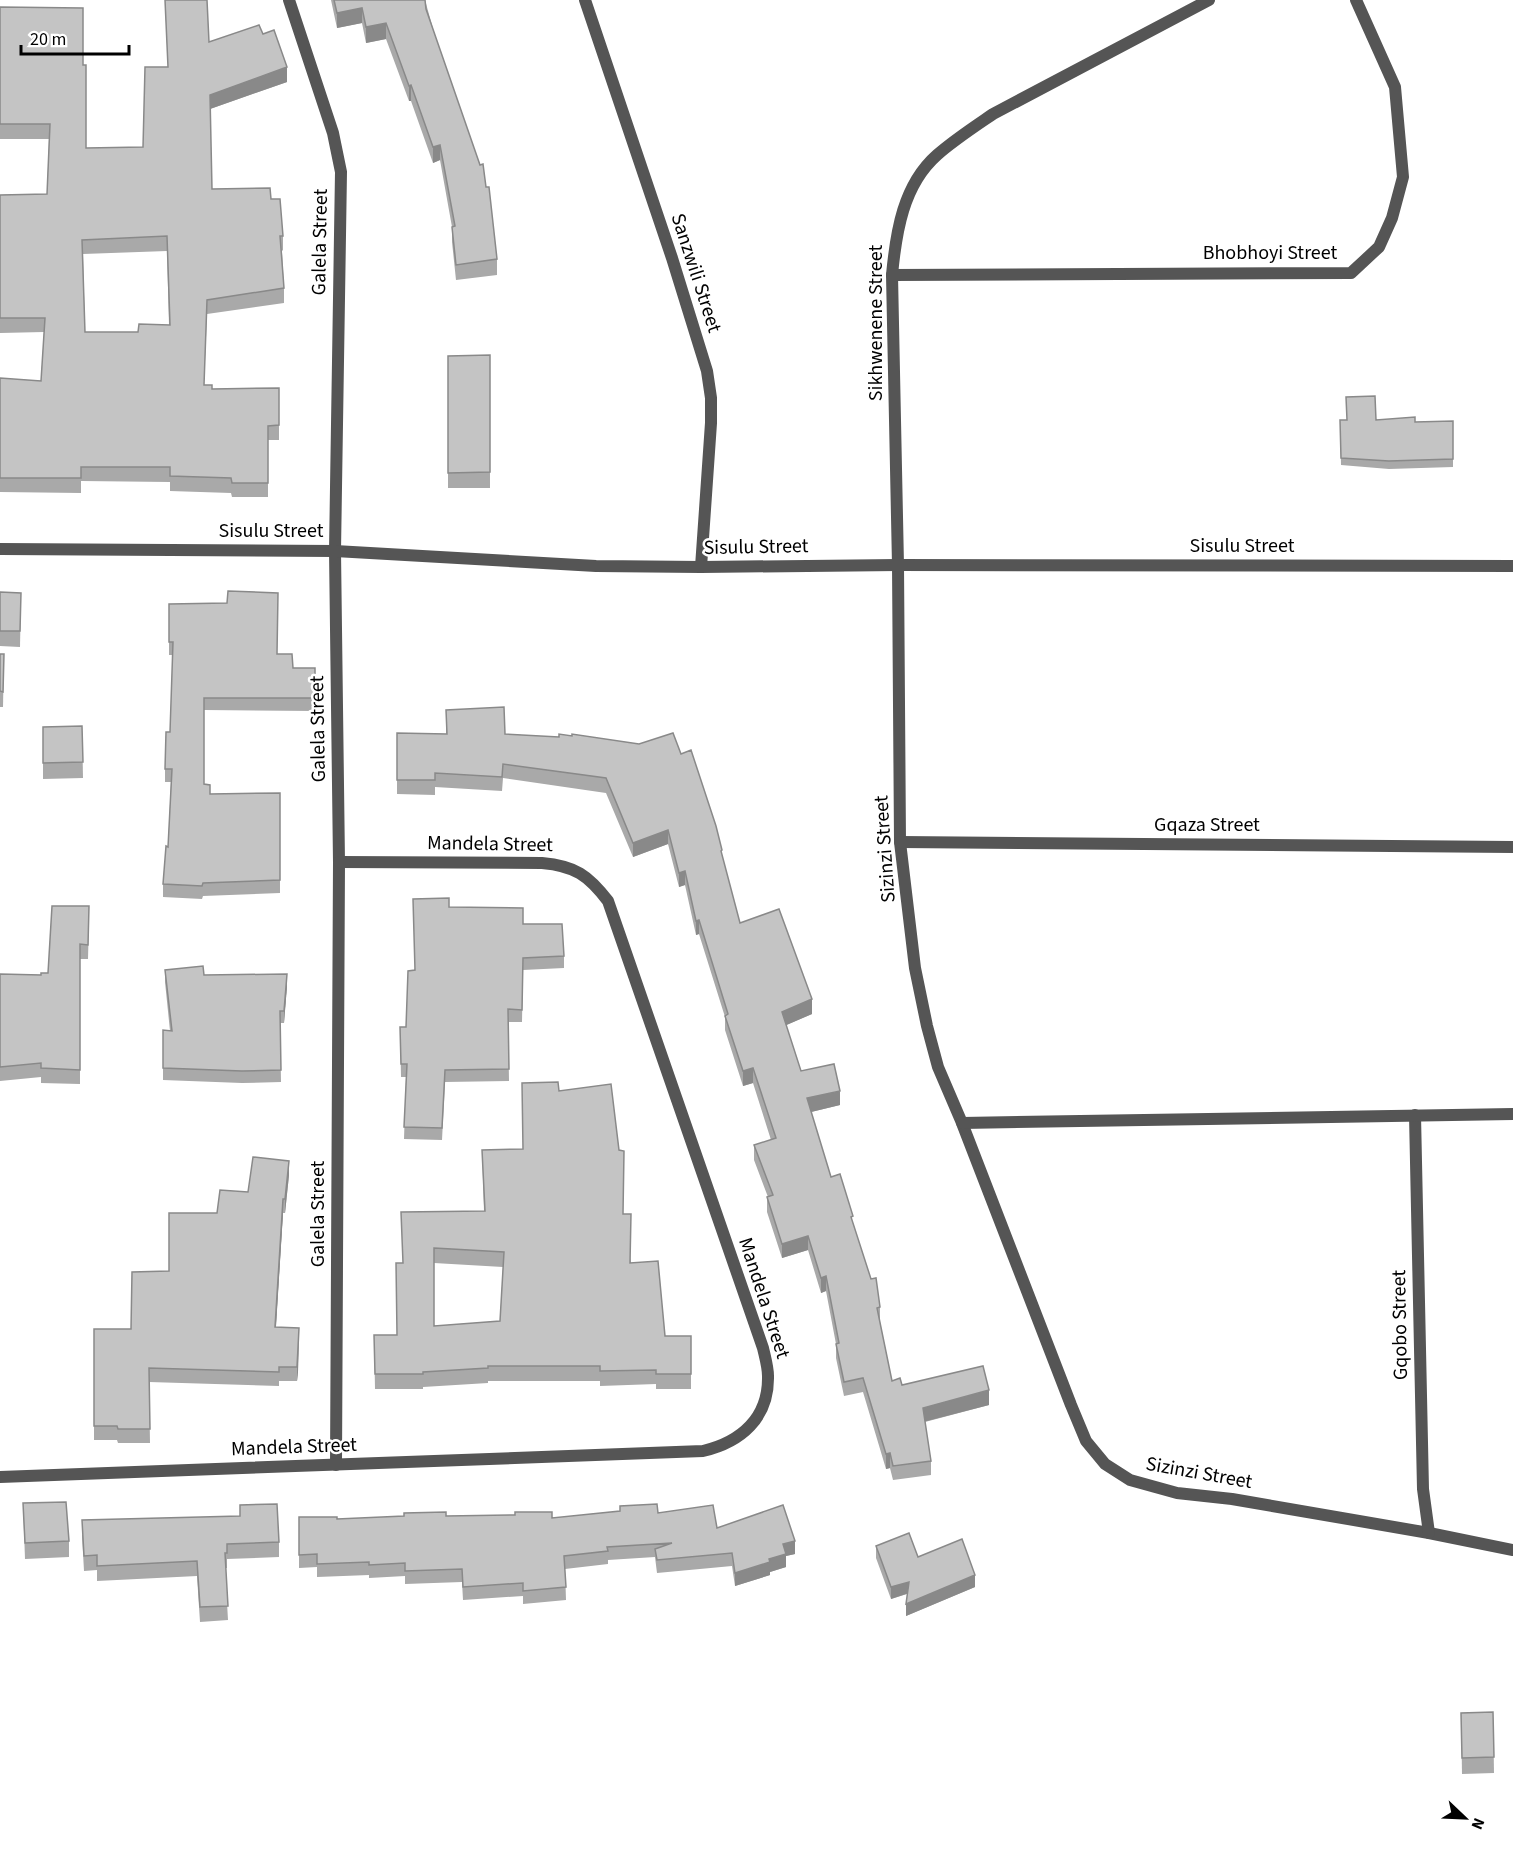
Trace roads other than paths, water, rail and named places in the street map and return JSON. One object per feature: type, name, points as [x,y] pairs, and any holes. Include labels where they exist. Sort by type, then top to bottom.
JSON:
[{"type":"street","name":"Galela Street","points":[[290,0],[333,133],[341,172],[335,551],[339,861],[336,1465]]},
{"type":"street","name":"Sanzwili Street","points":[[585,0],[672,258],[707,371],[711,398],[711,423],[701,567]]},
{"type":"street","name":"Sikhwenene Street","points":[[898,565],[892,274],[896,236],[906,203],[918,177],[935,156],[993,114],[1209,0]]},
{"type":"street","name":"Bhobhoyi Street","points":[[892,274],[1351,273],[1379,247],[1392,218],[1402,177],[1395,87],[1356,0]]},
{"type":"street","name":"Sisulu Street","points":[[0,549],[335,551],[596,566],[1513,566]]},
{"type":"street","name":"Sizinzi Street","points":[[898,565],[900,842],[915,968],[927,1026],[938,1067],[1086,1441],[1105,1464],[1130,1480],[1177,1493],[1232,1499],[1430,1533],[1513,1550]]},
{"type":"street","name":"Gqaza Street","points":[[900,842],[1513,847]]},
{"type":"street","name":"Mandela Street","points":[[0,1477],[703,1451],[723,1447],[753,1424],[767,1393],[768,1374],[763,1348],[608,901],[586,876],[562,865],[339,861]]},
{"type":"street","points":[[962,1123],[1513,1114]]},
{"type":"street","name":"Gqobo Street","points":[[1415,1115],[1423,1489],[1430,1533]]}]
